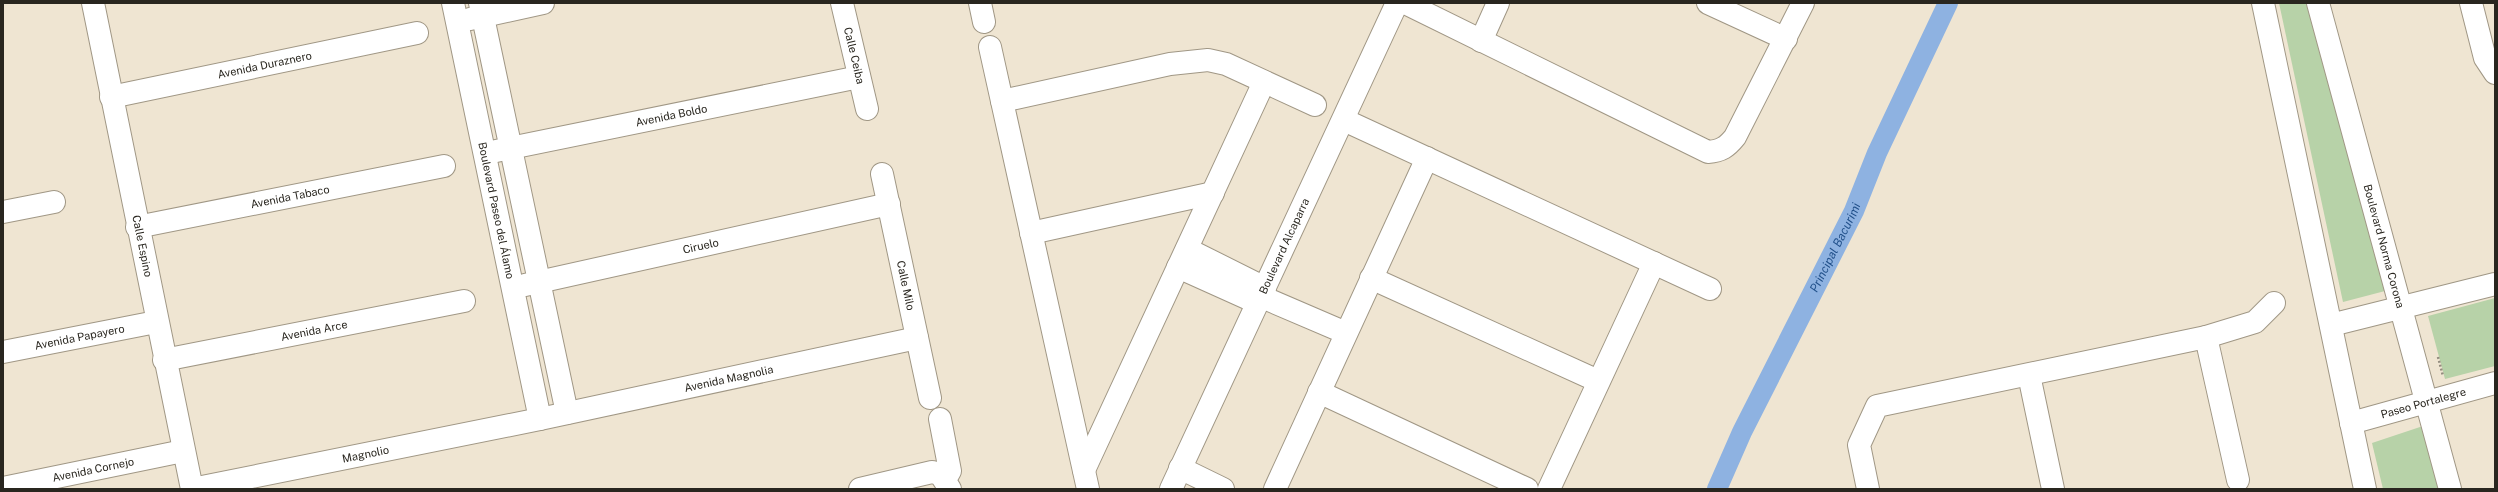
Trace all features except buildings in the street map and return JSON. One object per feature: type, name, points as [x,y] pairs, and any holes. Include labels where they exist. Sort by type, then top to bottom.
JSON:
[{"type":"street","name":"Calle Espino","points":[[93,3],[156,322],[192,489]]},
{"type":"street","points":[[455,12],[543,3]]},
{"type":"street","name":"Calle Ceiba","points":[[842,3],[866,109]]},
{"type":"street","name":"Boulevard Alcaparra","points":[[1171,489],[1344,120],[1397,3]]},
{"type":"street","points":[[1405,3],[1708,152],[1719,151],[1728,146],[1735,136],[1786,40],[1803,3]]},
{"type":"street","points":[[1481,41],[1498,3]]},
{"type":"street","points":[[1708,3],[1786,40]]},
{"type":"street","points":[[2263,3],[2365,489]]},
{"type":"street","name":"Boulevard Norma Corona","points":[[2318,3],[2450,489]]},
{"type":"street","points":[[2471,3],[2485,58],[2495,73]]},
{"type":"street","points":[[482,9],[567,413]]},
{"type":"street","name":"Boulevard Paseo del Álamo","points":[[455,12],[540,419]]},
{"type":"street","name":"Avenida Duraznero","points":[[111,97],[417,33]]},
{"type":"street","points":[[990,48],[1086,480]]},
{"type":"street","points":[[1002,101],[1170,64],[1208,60],[1226,64],[1315,105]]},
{"type":"street","name":"Avenida Boldo","points":[[484,154],[859,76]]},
{"type":"street","points":[[1086,480],[1182,258],[1264,82]]},
{"type":"street","points":[[1344,120],[1710,289]]},
{"type":"street","points":[[1274,489],[1427,158]]},
{"type":"street","name":"Avenida Tabaco","points":[[137,227],[444,166]]},
{"type":"street","name":"Calle Milo","points":[[882,174],[930,398]]},
{"type":"street","points":[[1031,233],[1213,193]]},
{"type":"street","points":[[3,212],[54,202]]},
{"type":"street","name":"Ciruelo","points":[[513,288],[889,204]]},
{"type":"street","points":[[1182,258],[1262,296],[1346,333]]},
{"type":"street","points":[[1549,489],[1654,263]]},
{"type":"street","points":[[1371,278],[1598,381]]},
{"type":"street","points":[[2331,325],[2495,284]]},
{"type":"street","name":"Avenida Arce","points":[[164,360],[464,301]]},
{"type":"street","points":[[1868,489],[1859,444],[1877,406],[2206,337],[2255,322],[2274,303]]},
{"type":"street","name":"Avenida Papayero","points":[[3,352],[156,322]]},
{"type":"street","points":[[2206,337],[2238,480]]},
{"type":"street","name":"Avenida Magnolia","points":[[540,419],[918,338]]},
{"type":"street","points":[[2029,375],[2053,489]]},
{"type":"street","name":"Paseo Portalegre","points":[[2351,423],[2495,384]]},
{"type":"street","points":[[1319,392],[1528,489]]},
{"type":"street","name":"Magnolio","points":[[192,489],[540,419]]},
{"type":"street","points":[[940,419],[950,471],[948,485]]},
{"type":"street","name":"Avenida Cornejo","points":[[3,488],[183,451]]},
{"type":"street","points":[[1180,468],[1223,489]]},
{"type":"street","points":[[860,489],[932,472],[940,474],[948,485]]},
{"type":"green space","points":[[2279,3],[2306,3],[2385,291],[2343,302]]},
{"type":"green space","points":[[2495,298],[2495,366],[2445,379],[2428,316]]},
{"type":"green space","points":[[2423,426],[2439,489],[2383,489],[2372,443]]},
{"type":"waterway","name":"Principal Bacurimi","points":[[1717,489],[1742,432],[1854,211],[1877,153],[1948,3]]}]
